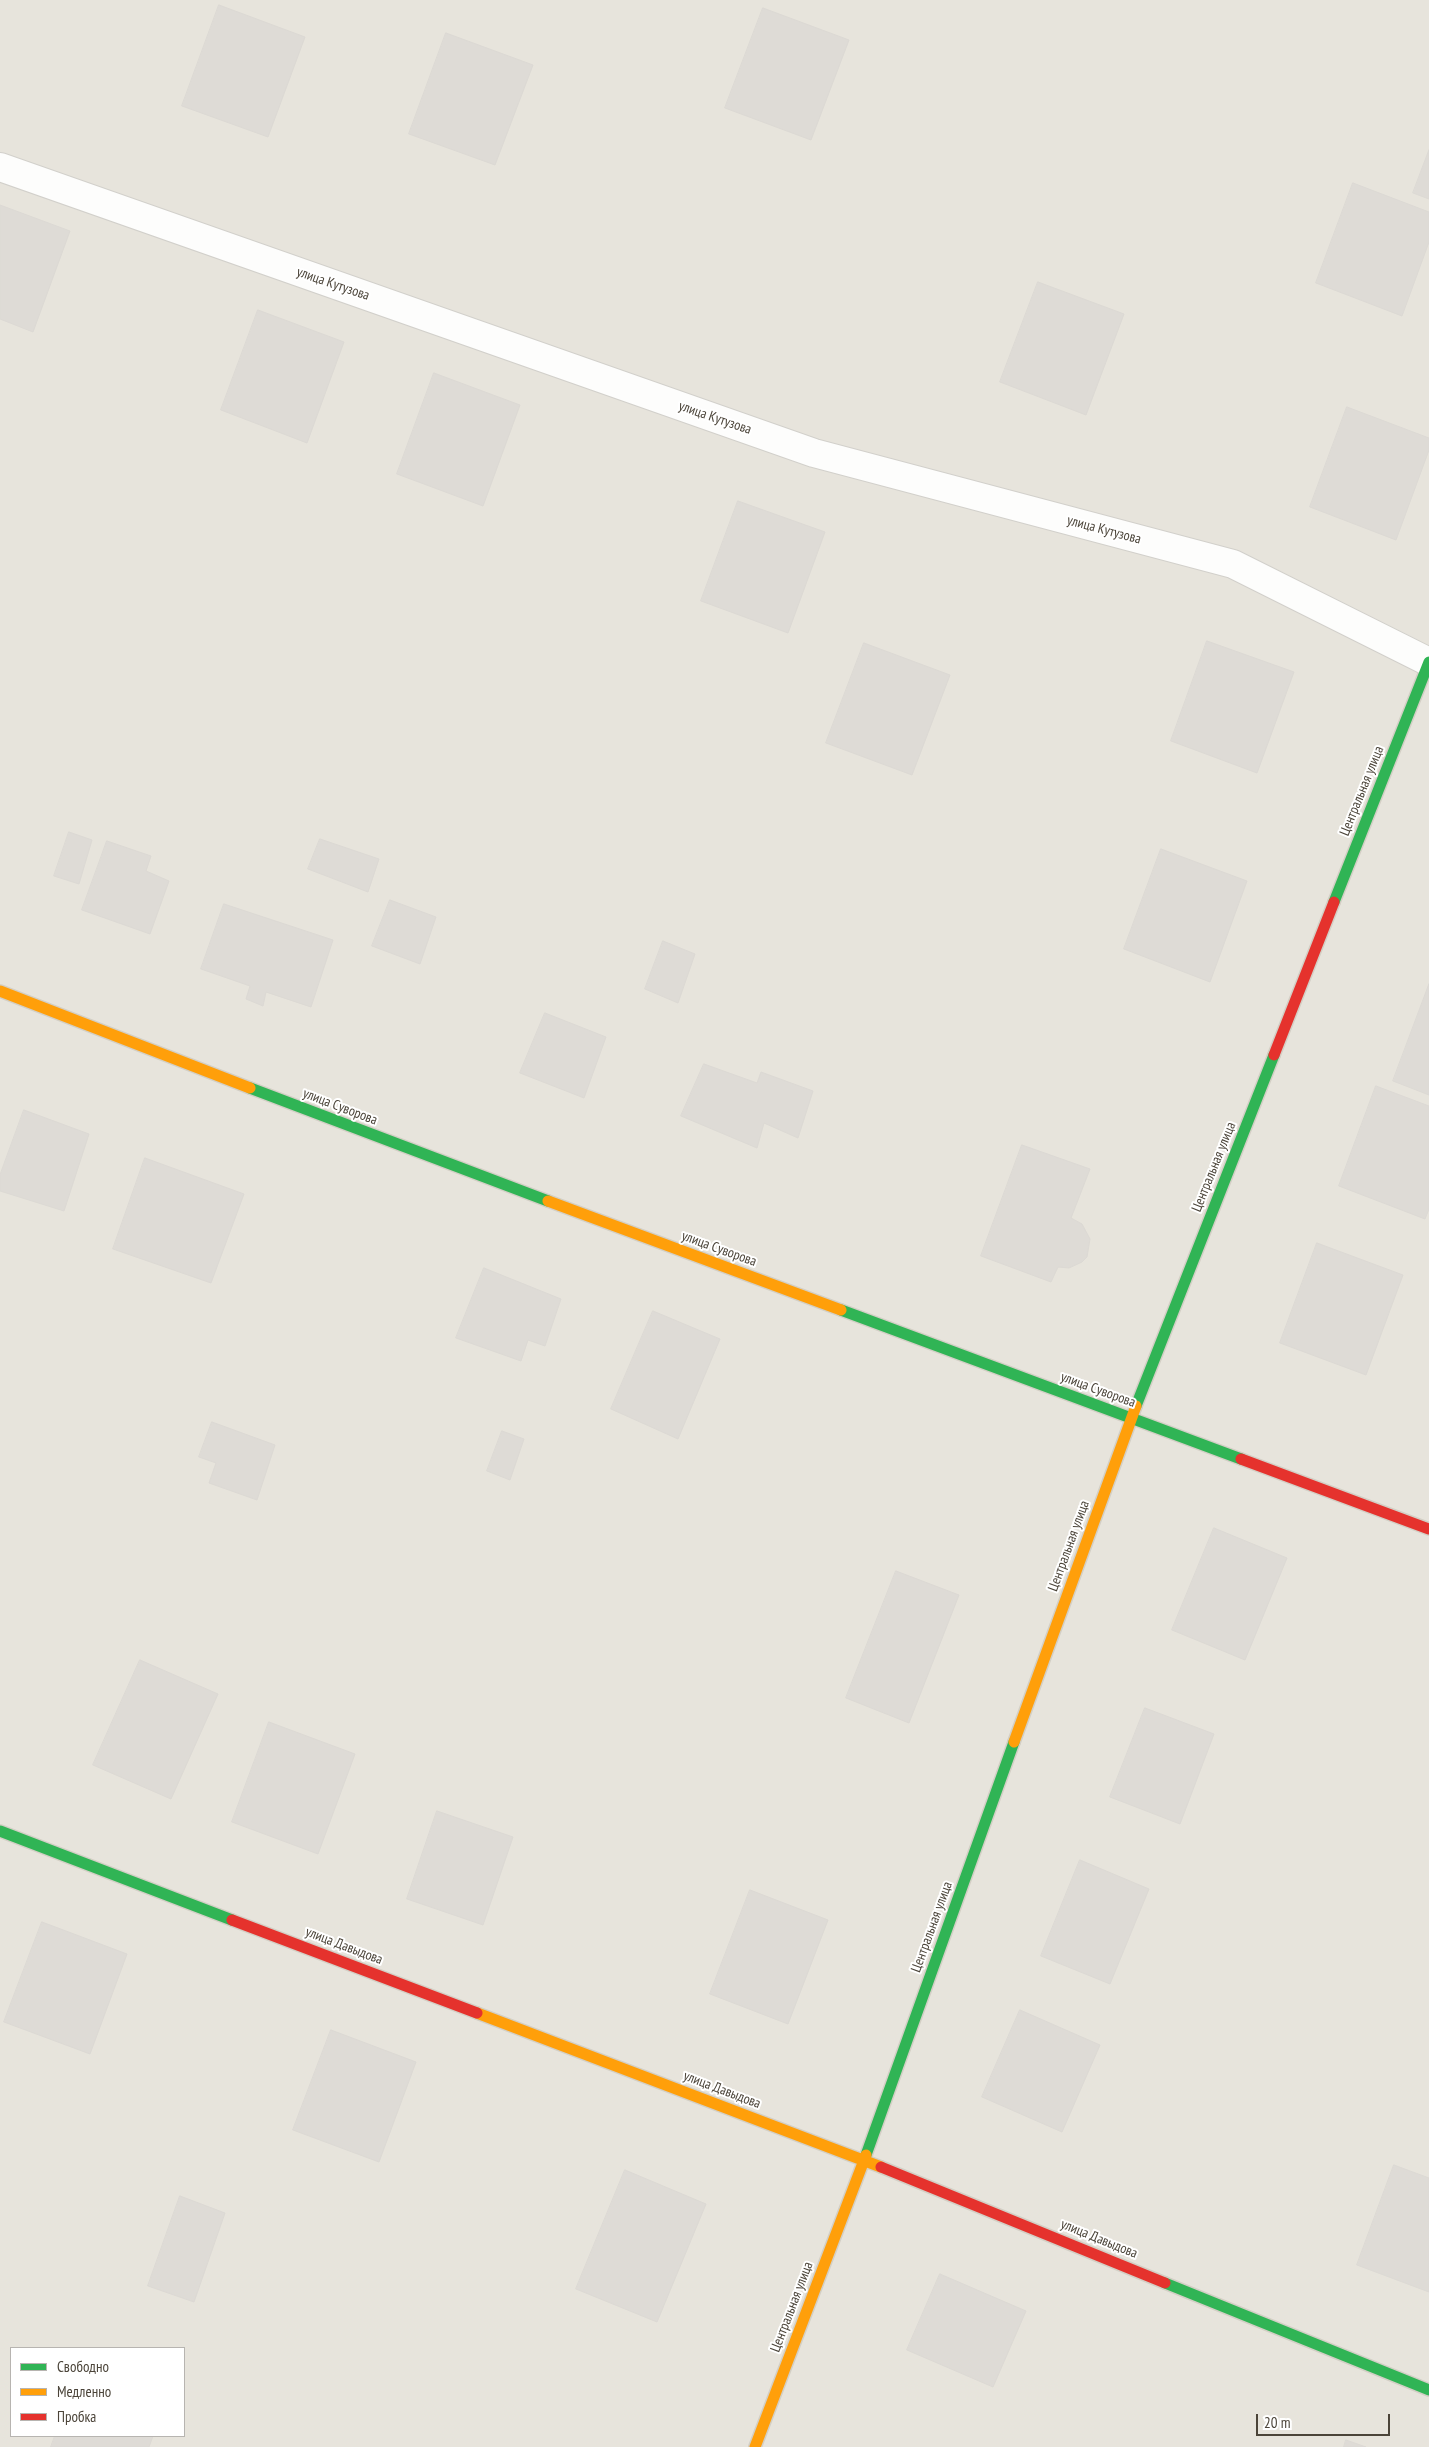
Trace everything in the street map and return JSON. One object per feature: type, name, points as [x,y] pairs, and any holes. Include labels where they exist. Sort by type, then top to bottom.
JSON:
[{"type":"street","name":"улица Кутузова","points":[[0,167],[814,453],[1233,564],[1429,662]]},
{"type":"street","name":"Центральная улица","points":[[755,2447],[864,2160],[1131,1418],[1429,662]]},
{"type":"street","name":"улица Суворова","points":[[0,991],[377,1138],[1429,1529]]},
{"type":"street","name":"улица Давыдова","points":[[0,1831],[864,2160],[1429,2390]]},
{"type":"shaded area","points":[[0,0],[1429,0],[1429,2447],[0,2447]]},
{"type":"building","points":[[219,5],[305,37],[268,137],[182,106]]},
{"type":"building","points":[[763,8],[849,40],[811,140],[725,108]]},
{"type":"building","points":[[446,33],[533,65],[495,165],[409,134]]},
{"type":"building","points":[[1429,150],[1429,199],[1413,193]]},
{"type":"building","points":[[1353,183],[1429,212],[1429,242],[1402,316],[1316,283]]},
{"type":"building","points":[[0,205],[70,231],[33,332],[0,319]]},
{"type":"building","points":[[1038,282],[1124,314],[1086,415],[1000,382]]},
{"type":"building","points":[[258,310],[344,342],[307,443],[221,410]]},
{"type":"building","points":[[434,373],[520,405],[483,506],[397,474]]},
{"type":"building","points":[[1347,407],[1429,438],[1429,450],[1396,540],[1310,507]]},
{"type":"building","points":[[738,501],[825,532],[788,633],[701,601]]},
{"type":"building","points":[[1207,641],[1294,672],[1257,773],[1171,741]]},
{"type":"building","points":[[864,643],[950,675],[912,775],[826,743]]},
{"type":"building","points":[[69,832],[92,840],[79,884],[54,876]]},
{"type":"building","points":[[320,839],[379,859],[368,892],[308,869]]},
{"type":"building","points":[[107,841],[151,856],[146,871],[169,881],[150,934],[82,910]]},
{"type":"building","points":[[1161,849],[1247,881],[1210,982],[1124,949]]},
{"type":"building","points":[[390,900],[436,917],[420,964],[372,946]]},
{"type":"building","points":[[224,904],[333,940],[311,1007],[266,992],[263,1006],[246,999],[250,986],[201,969]]},
{"type":"building","points":[[663,941],[695,954],[678,1003],[645,989]]},
{"type":"building","points":[[1429,984],[1429,1095],[1393,1081]]},
{"type":"building","points":[[545,1013],[606,1037],[584,1098],[520,1073]]},
{"type":"building","points":[[704,1064],[757,1083],[761,1072],[813,1091],[798,1138],[764,1123],[757,1148],[681,1116]]},
{"type":"building","points":[[1376,1086],[1429,1106],[1429,1209],[1425,1219],[1339,1186]]},
{"type":"building","points":[[24,1110],[89,1134],[64,1211],[0,1191],[0,1175]]},
{"type":"building","points":[[1022,1145],[1090,1169],[1071,1218],[1082,1224],[1090,1239],[1087,1257],[1082,1262],[1069,1268],[1058,1267],[1051,1282],[981,1256]]},
{"type":"building","points":[[145,1158],[244,1194],[211,1283],[113,1249]]},
{"type":"building","points":[[1317,1243],[1403,1275],[1366,1375],[1280,1343]]},
{"type":"building","points":[[484,1268],[561,1299],[545,1346],[528,1340],[521,1361],[456,1338]]},
{"type":"building","points":[[653,1311],[720,1339],[678,1439],[611,1409]]},
{"type":"building","points":[[212,1422],[275,1445],[257,1500],[209,1483],[216,1463],[199,1457]]},
{"type":"building","points":[[502,1431],[524,1439],[510,1480],[487,1471]]},
{"type":"building","points":[[1214,1528],[1287,1558],[1245,1660],[1172,1630]]},
{"type":"building","points":[[896,1571],[959,1595],[909,1723],[846,1698]]},
{"type":"building","points":[[140,1660],[218,1694],[171,1799],[93,1765]]},
{"type":"building","points":[[1145,1708],[1214,1734],[1180,1824],[1110,1797]]},
{"type":"building","points":[[269,1722],[355,1754],[318,1854],[232,1822]]},
{"type":"building","points":[[437,1811],[513,1837],[483,1925],[407,1899]]},
{"type":"building","points":[[1080,1860],[1149,1889],[1110,1984],[1041,1956]]},
{"type":"building","points":[[750,1890],[828,1920],[788,2024],[710,1994]]},
{"type":"building","points":[[42,1922],[127,1954],[90,2054],[4,2022]]},
{"type":"building","points":[[1020,2010],[1100,2045],[1062,2132],[982,2097]]},
{"type":"building","points":[[331,2030],[416,2062],[379,2162],[293,2130]]},
{"type":"building","points":[[1394,2165],[1429,2178],[1429,2292],[1357,2265]]},
{"type":"building","points":[[625,2170],[706,2204],[657,2322],[576,2289]]},
{"type":"building","points":[[180,2196],[225,2213],[194,2302],[148,2286]]},
{"type":"building","points":[[940,2274],[1026,2311],[993,2387],[907,2350]]},
{"type":"building","points":[[55,2437],[153,2437],[149,2447],[51,2447]]},
{"type":"building","points":[[1346,2440],[1366,2447],[1344,2447]]},
{"type":"traffic: fast","points":[[1334,902],[1429,662]]},
{"type":"traffic: fast","points":[[1136,1406],[1274,1055]]},
{"type":"traffic: fast","points":[[250,1088],[548,1201]]},
{"type":"traffic: fast","points":[[841,1310],[1241,1459]]},
{"type":"traffic: fast","points":[[866,2155],[1014,1742]]},
{"type":"traffic: fast","points":[[0,1831],[232,1920]]},
{"type":"traffic: fast","points":[[1165,2283],[1429,2390]]},
{"type":"traffic: slow","points":[[0,991],[250,1088]]},
{"type":"traffic: slow","points":[[548,1201],[841,1310]]},
{"type":"traffic: slow","points":[[1014,1742],[1136,1406]]},
{"type":"traffic: slow","points":[[477,2013],[881,2167]]},
{"type":"traffic: slow","points":[[755,2447],[866,2155]]},
{"type":"traffic: jam","points":[[1274,1055],[1334,902]]},
{"type":"traffic: jam","points":[[1241,1459],[1429,1529]]},
{"type":"traffic: jam","points":[[232,1920],[477,2013]]},
{"type":"traffic: jam","points":[[881,2167],[1165,2283]]}]
